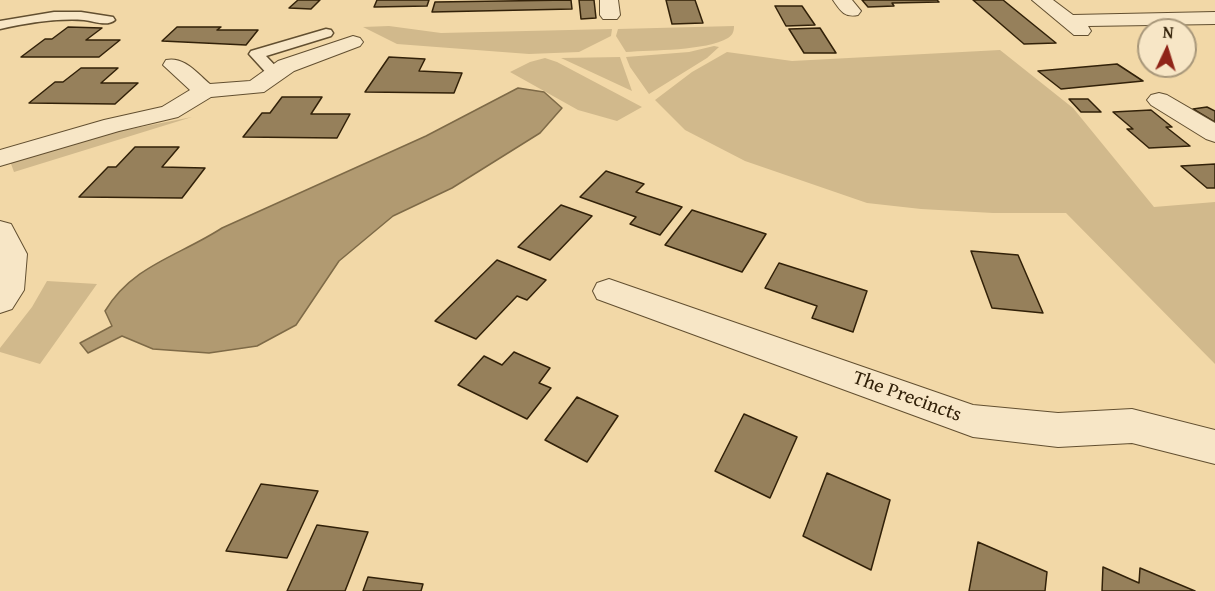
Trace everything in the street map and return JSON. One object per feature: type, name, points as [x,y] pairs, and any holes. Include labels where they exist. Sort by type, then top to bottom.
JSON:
[{"type":"street","points":[[1041,0],[1075,26],[1164,19],[1215,18]]},
{"type":"street","points":[[0,158],[113,125],[170,112],[205,91],[256,87],[286,66],[353,42]]},
{"type":"street","points":[[174,65],[205,91]]},
{"type":"street","points":[[1159,100],[1215,134]]},
{"type":"street","points":[[0,231],[12,254],[8,290],[0,301]]},
{"type":"street","name":"The Precincts","points":[[607,291],[973,421],[1058,430],[1132,426],[1215,447]]},
{"type":"lane","points":[[0,26],[24,20],[85,14],[108,20]]},
{"type":"lane","points":[[275,74],[256,54],[326,33]]},
{"type":"shaded area","points":[[389,26],[441,33],[612,29],[611,36],[579,52],[529,54],[397,44],[363,27]]},
{"type":"shaded area","points":[[734,26],[728,38],[706,45],[678,49],[626,52],[616,36],[618,29]]},
{"type":"shaded area","points":[[714,46],[719,47],[707,58],[649,94],[630,67],[626,57],[689,52]]},
{"type":"shaded area","points":[[1000,50],[1073,108],[1154,207],[1215,202],[1215,364],[1066,213],[993,213],[867,203],[745,161],[685,130],[655,100],[692,72],[727,52],[792,61]]},
{"type":"shaded area","points":[[620,57],[632,91],[561,58]]},
{"type":"shaded area","points":[[545,58],[557,62],[642,107],[617,121],[578,110],[510,72],[530,62]]},
{"type":"shaded area","points":[[518,88],[544,92],[562,108],[540,133],[452,188],[393,216],[339,261],[296,325],[257,346],[209,353],[153,349],[122,336],[88,353],[80,343],[112,326],[105,311],[116,295],[143,272],[158,263],[222,228],[426,136]]},
{"type":"shaded area","points":[[192,117],[14,172],[10,161],[90,137]]},
{"type":"shaded area","points":[[47,281],[97,284],[40,364],[0,352],[0,348],[32,307]]},
{"type":"building","points":[[298,0],[320,0],[311,9],[289,8]]},
{"type":"building","points":[[377,0],[429,0],[427,6],[374,7]]},
{"type":"building","points":[[571,0],[572,9],[432,12],[435,2]]},
{"type":"building","points":[[579,0],[594,0],[596,18],[581,19]]},
{"type":"building","points":[[666,0],[695,0],[703,23],[672,24]]},
{"type":"building","points":[[862,0],[937,0],[939,2],[892,3],[894,6],[868,7]]},
{"type":"building","points":[[973,0],[1003,0],[1056,43],[1024,44]]},
{"type":"building","points":[[775,6],[802,6],[815,25],[786,26]]},
{"type":"building","points":[[68,27],[102,28],[86,40],[120,40],[99,57],[21,57],[45,39],[52,39]]},
{"type":"building","points":[[177,27],[258,30],[246,45],[162,41]]},
{"type":"building","points":[[820,28],[836,53],[804,53],[789,29]]},
{"type":"building","points":[[389,57],[425,59],[419,71],[462,73],[454,93],[365,92]]},
{"type":"building","points":[[1117,64],[1143,81],[1061,89],[1038,71]]},
{"type":"building","points":[[81,68],[118,68],[101,83],[138,83],[115,104],[29,103],[55,82],[63,82]]},
{"type":"building","points":[[282,97],[322,97],[311,114],[350,114],[337,138],[243,137],[262,113],[270,113]]},
{"type":"building","points":[[1069,99],[1088,99],[1101,112],[1081,112]]},
{"type":"building","points":[[1207,107],[1215,111],[1215,122],[1193,109]]},
{"type":"building","points":[[1151,110],[1172,127],[1166,127],[1190,146],[1149,148],[1127,129],[1133,129],[1113,112]]},
{"type":"building","points":[[135,147],[179,147],[162,167],[205,168],[182,198],[79,197],[108,167],[116,167]]},
{"type":"building","points":[[1215,164],[1215,188],[1207,188],[1181,166]]},
{"type":"building","points":[[606,171],[644,184],[636,192],[682,207],[660,235],[630,224],[636,217],[580,197]]},
{"type":"building","points":[[561,205],[592,216],[550,260],[518,247]]},
{"type":"building","points":[[692,210],[766,234],[742,272],[665,245]]},
{"type":"building","points":[[971,251],[1018,255],[1043,313],[992,308]]},
{"type":"building","points":[[497,260],[546,280],[527,300],[517,296],[476,339],[435,321]]},
{"type":"building","points":[[779,263],[867,291],[853,332],[812,318],[817,306],[765,288]]},
{"type":"building","points":[[514,352],[550,368],[539,383],[551,388],[527,419],[458,385],[484,356],[502,365]]},
{"type":"building","points":[[577,397],[618,416],[587,462],[545,440]]},
{"type":"building","points":[[744,414],[797,437],[770,498],[715,471]]},
{"type":"building","points":[[827,473],[890,500],[871,570],[803,536]]},
{"type":"building","points":[[261,484],[318,491],[287,558],[226,551]]},
{"type":"building","points":[[317,525],[368,532],[345,591],[287,591]]},
{"type":"building","points":[[978,542],[1047,572],[1045,591],[969,591]]},
{"type":"building","points":[[1103,567],[1139,583],[1140,568],[1195,591],[1102,591]]},
{"type":"building","points":[[368,577],[423,584],[421,591],[363,591]]}]
